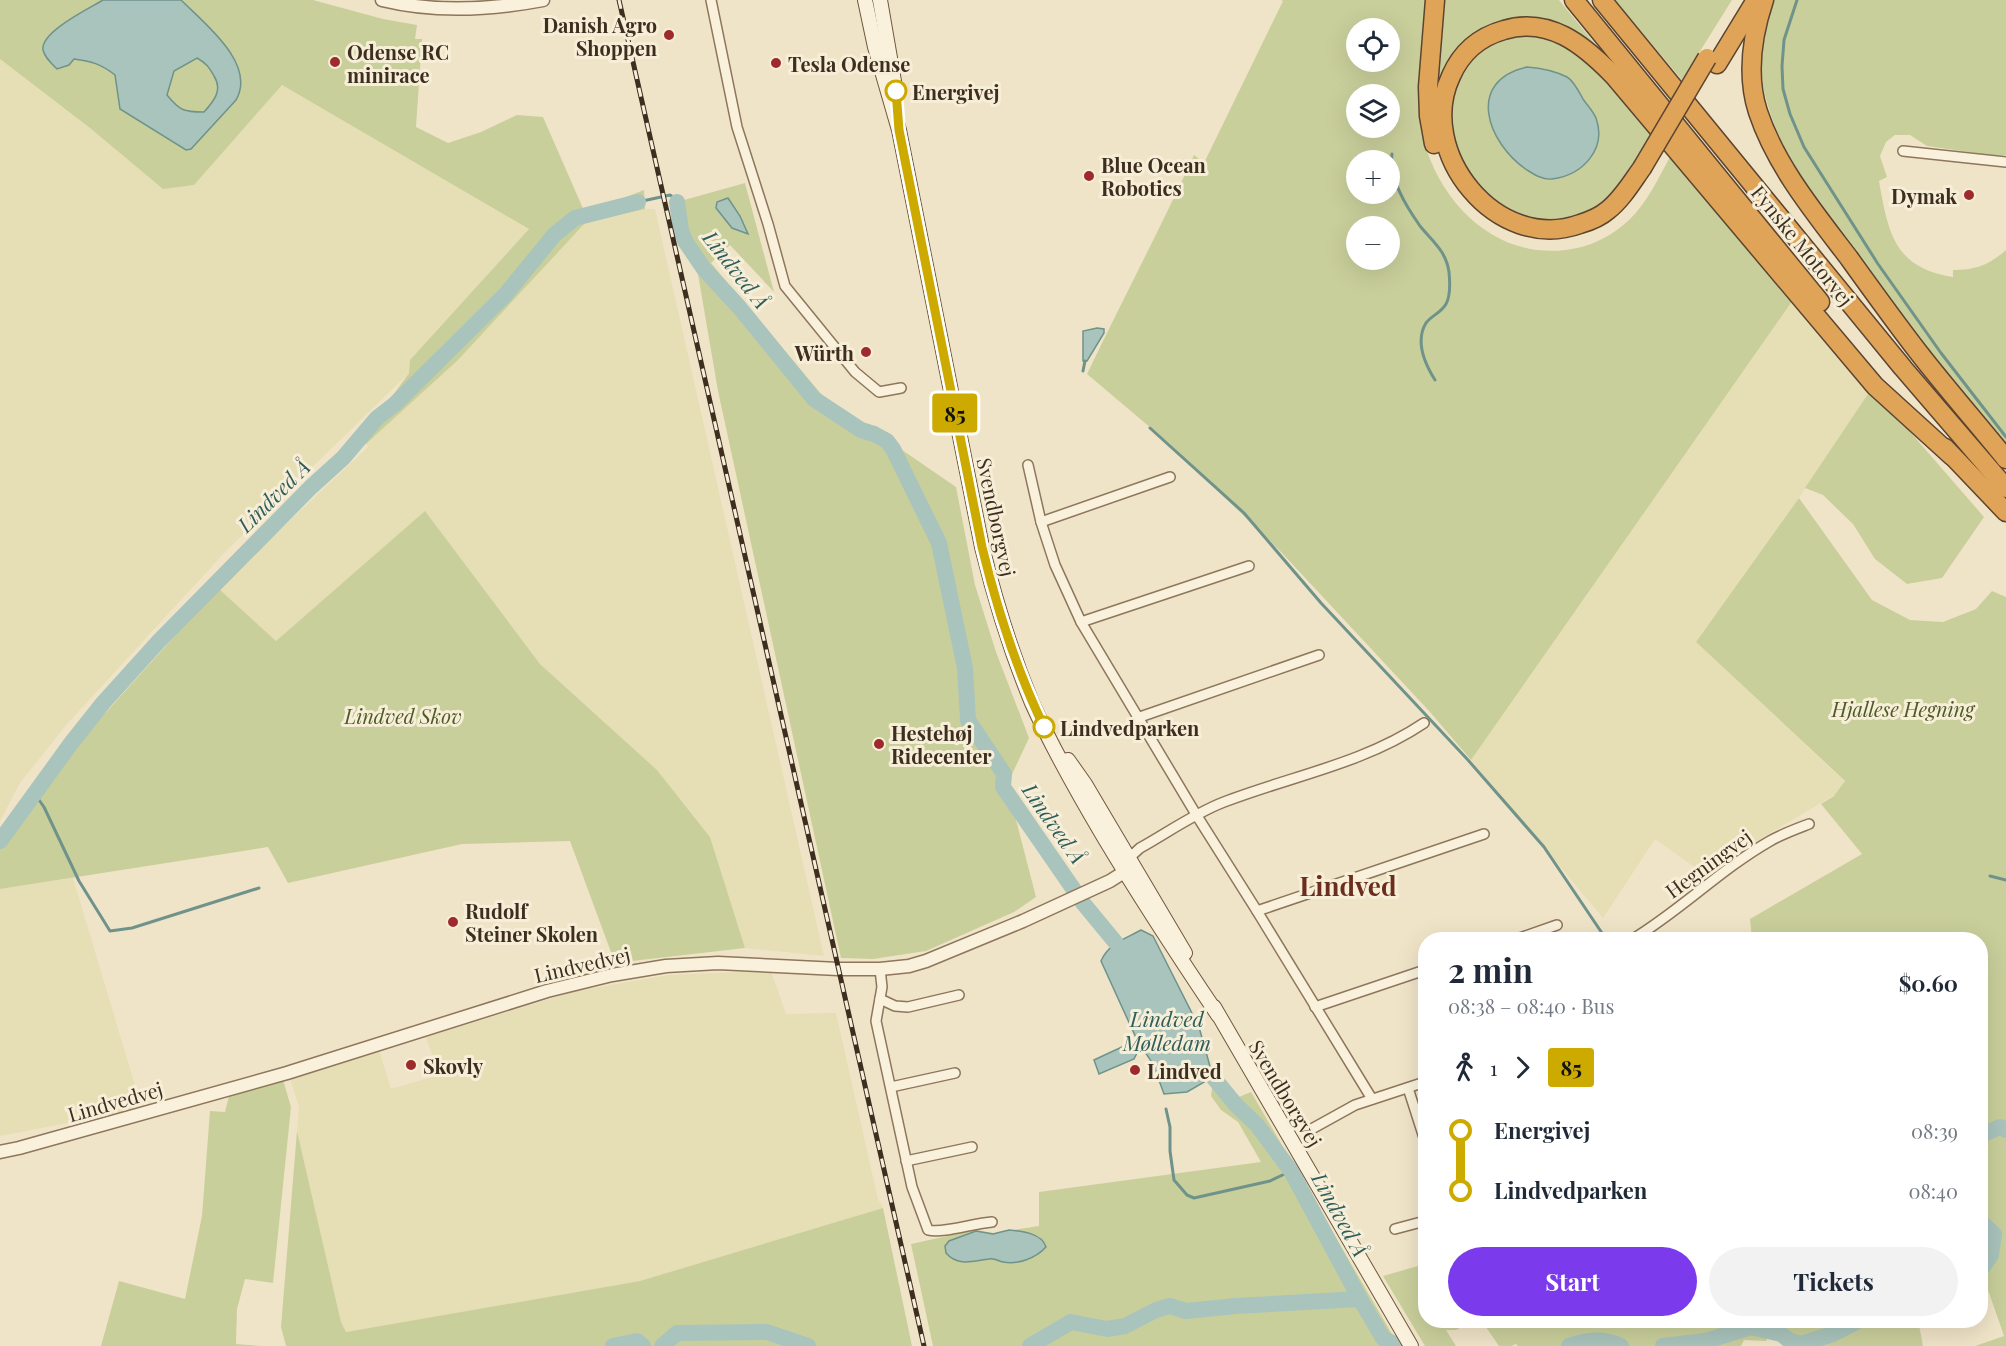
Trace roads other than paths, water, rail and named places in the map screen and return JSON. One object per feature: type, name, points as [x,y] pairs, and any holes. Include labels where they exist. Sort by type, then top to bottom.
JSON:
[{"type":"highway","points":[[1435,0],[1428,87],[1434,146],[1446,175],[1463,199],[1482,217],[1503,231],[1527,239],[1551,243],[1575,239],[1596,232],[1616,219],[1634,201],[1647,171],[1712,61],[1742,0]]},
{"type":"highway","name":"Fynske Motorvej","points":[[1574,0],[1852,340],[1952,456],[2006,512]]},
{"type":"highway","name":"Fynske Motorvej","points":[[1602,0],[1903,368],[2006,488]]},
{"type":"highway","points":[[1712,61],[1756,0]]},
{"type":"highway","points":[[1764,0],[1757,21],[1752,50],[1752,83],[1757,110],[1773,149],[1808,204],[1918,353],[2006,459]]},
{"type":"highway","points":[[1647,171],[1608,211],[1571,228],[1550,231],[1513,223],[1490,208],[1471,189],[1454,166],[1445,140],[1442,114],[1445,88],[1466,51],[1480,40],[1514,27],[1547,28],[1587,50],[1614,76],[1875,386],[1952,456]]},
{"type":"main road","name":"Svendborgvej","points":[[865,0],[875,47],[899,130],[971,497],[991,586],[1021,675],[1045,729],[1085,783],[1126,864],[1172,929],[1218,1015],[1411,1346]]},
{"type":"main road","points":[[874,0],[892,72]]},
{"type":"main road","name":"Svendborgvej","points":[[880,0],[898,99],[899,130]]},
{"type":"street","points":[[382,0],[467,9],[510,6],[543,0]]},
{"type":"street","points":[[711,0],[737,127],[785,286],[855,372],[879,392],[901,388]]},
{"type":"street","points":[[1903,151],[2006,162]]},
{"type":"street","points":[[1028,465],[1041,522],[1059,574],[1081,622],[1137,718],[1372,1099]]},
{"type":"street","points":[[1041,522],[1170,477]]},
{"type":"street","points":[[1081,622],[1249,566]]},
{"type":"street","points":[[1137,718],[1319,655]]},
{"type":"street","points":[[1126,864],[1140,848],[1222,802],[1366,754],[1398,739],[1424,723]]},
{"type":"street","name":"Hegningvej","points":[[1644,932],[1737,861],[1772,839],[1809,824]]},
{"type":"street","points":[[1257,911],[1484,834]]},
{"type":"street","name":"Lindvedvej","points":[[0,1152],[286,1073],[547,991],[612,975],[666,966],[718,963],[880,969],[926,961],[1023,921],[1110,881],[1126,864]]},
{"type":"street","points":[[1537,932],[1557,925]]},
{"type":"street","points":[[880,969],[882,987],[876,1021],[912,1187],[928,1230],[935,1232],[993,1222]]},
{"type":"street","points":[[1316,1007],[1418,972]]},
{"type":"street","points":[[880,999],[895,1006],[908,1007],[959,995]]},
{"type":"street","points":[[891,1087],[955,1073]]},
{"type":"street","points":[[1308,1131],[1355,1105],[1418,1084]]},
{"type":"street","points":[[1408,1088],[1418,1119]]},
{"type":"street","points":[[906,1161],[972,1147]]},
{"type":"street","points":[[1395,1229],[1418,1223]]},
{"type":"water","points":[[103,0],[181,0],[214,32],[234,59],[240,72],[241,86],[236,100],[191,149],[186,150],[120,109],[115,75],[105,68],[91,62],[74,59],[69,65],[57,69],[47,58],[43,50],[44,43],[49,36],[67,21]],"holes":[[[197,58],[207,66],[218,86],[214,99],[204,112],[187,111],[175,104],[167,95],[174,71]]]},
{"type":"water","points":[[1527,67],[1552,71],[1570,79],[1596,118],[1599,129],[1598,140],[1590,159],[1574,172],[1563,177],[1545,179],[1527,170],[1501,144],[1493,129],[1489,114],[1489,99],[1495,85],[1508,74]]},
{"type":"water","points":[[728,198],[748,234],[732,228],[716,208],[717,202]]},
{"type":"water","points":[[1104,329],[1104,333],[1087,361],[1083,361],[1083,331]]},
{"type":"water","name":"Lindved Mølledam","points":[[1141,930],[1153,936],[1199,1027],[1213,1077],[1187,1092],[1164,1094],[1153,1064],[1143,1049],[1138,1051],[1134,1059],[1099,1074],[1094,1060],[1137,1040],[1101,961],[1113,946]]},
{"type":"water","points":[[1009,1230],[1036,1236],[1044,1242],[1046,1247],[1032,1257],[1015,1262],[991,1259],[961,1262],[946,1253],[945,1246],[949,1241],[976,1231],[993,1234]]},
{"type":"waterway","points":[[1797,0],[1784,40],[1783,89],[1790,114],[1804,147],[1878,264],[1941,353],[2006,437]]},
{"type":"waterway","points":[[1400,192],[1420,226],[1442,252],[1449,272],[1448,300],[1442,310],[1426,323],[1421,337],[1425,360],[1435,380]]},
{"type":"waterway","name":"Lindved Å","points":[[638,202],[670,195],[677,202]]},
{"type":"waterway","name":"Lindved Å","points":[[0,841],[103,703],[159,641],[311,487],[343,458],[377,418],[395,404],[506,294],[554,235],[575,218],[638,202]]},
{"type":"waterway","name":"Lindved Å","points":[[677,202],[685,241],[704,269],[739,307],[814,399],[861,430],[887,441],[893,449],[939,543],[965,668],[968,720],[1004,774],[1003,787],[1083,903],[1116,943]]},
{"type":"waterway","points":[[1083,371],[1085,361]]},
{"type":"waterway","points":[[1150,428],[1244,513],[1321,603],[1468,760],[1544,847],[1601,932]]},
{"type":"waterway","points":[[34,793],[44,807],[79,881],[110,931],[132,928],[259,888]]},
{"type":"waterway","points":[[1990,876],[2006,880]]},
{"type":"waterway","name":"Lindved Å","points":[[1213,1077],[1236,1105],[1257,1125],[1291,1171],[1383,1338],[1396,1345]]},
{"type":"waterway","points":[[1166,1109],[1170,1127],[1170,1151],[1174,1180],[1187,1195],[1194,1198],[1270,1181],[1291,1171]]},
{"type":"waterway","name":"Lindved Å","points":[[1988,1132],[2000,1127],[2006,1130]]},
{"type":"waterway","name":"Lindved Å","points":[[1988,1228],[1994,1234],[1991,1255],[1988,1259]]},
{"type":"waterway","points":[[1030,1346],[1071,1322],[1107,1329],[1125,1326],[1156,1310],[1170,1306],[1186,1311],[1360,1299]]},
{"type":"waterway","name":"Lindved Å","points":[[1663,1346],[1706,1341],[1748,1328]]},
{"type":"waterway","name":"Lindved Å","points":[[1755,1328],[1781,1334],[1790,1341],[1801,1344],[1845,1328]]},
{"type":"waterway","points":[[1778,1328],[1781,1334]]},
{"type":"waterway","points":[[662,1346],[677,1333],[767,1332],[808,1346]]},
{"type":"waterway","name":"Lindved Å","points":[[1569,1346],[1595,1340],[1621,1346]]},
{"type":"waterway","points":[[613,1346],[637,1341],[643,1346]]},
{"type":"waterway","name":"Lindved Å","points":[[1396,1345],[1400,1346]]},
{"type":"railway","points":[[619,0],[924,1346]]},
{"type":"place","name":"Danish Agro Shoppen","points":[[669,35]]},
{"type":"place","name":"Odense RC minirace","points":[[335,62]]},
{"type":"place","name":"Tesla Odense","points":[[776,63]]},
{"type":"place","name":"Energivej","points":[[896,91]]},
{"type":"place","name":"Blue Ocean Robotics","points":[[1089,176]]},
{"type":"place","name":"Dymak","points":[[1969,195]]},
{"type":"place","name":"Würth","points":[[866,352]]},
{"type":"place","name":"Lindvedparken","points":[[1044,727]]},
{"type":"place","name":"Hestehøj Ridecenter","points":[[879,744]]},
{"type":"place","name":"Rudolf Steiner Skolen","points":[[453,922]]},
{"type":"place","name":"Skovly","points":[[411,1065]]},
{"type":"place","name":"Lindved","points":[[1135,1070]]},
{"type":"district","name":"Lindved","points":[[1348,885]]},
{"type":"park label","name":"Hjallese Hegning","points":[[1903,708]]},
{"type":"park label","name":"Lindved Skov","points":[[403,715]]}]
